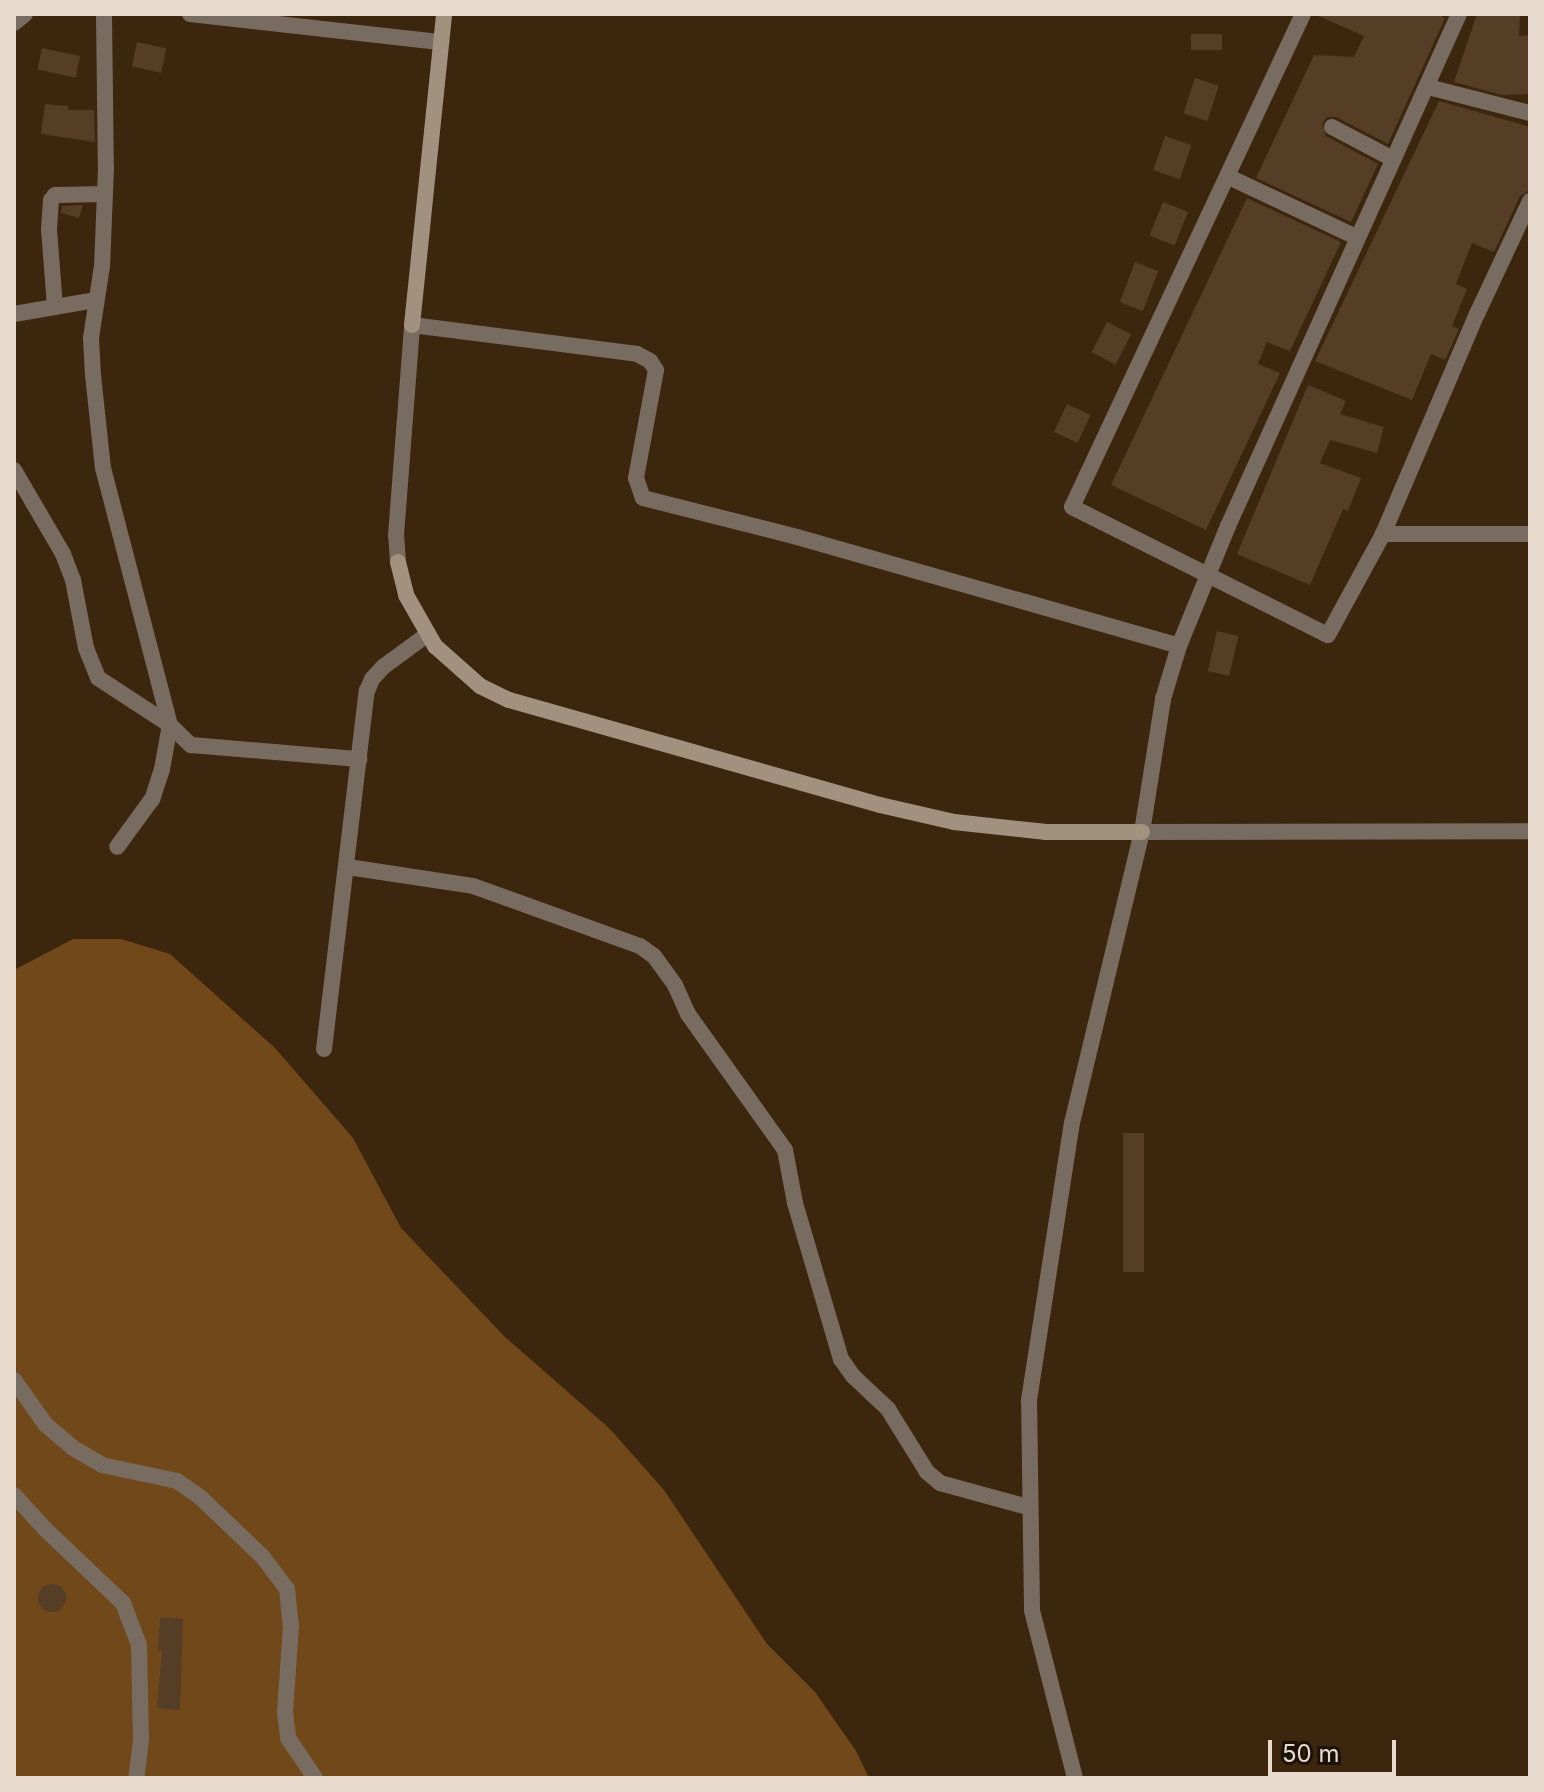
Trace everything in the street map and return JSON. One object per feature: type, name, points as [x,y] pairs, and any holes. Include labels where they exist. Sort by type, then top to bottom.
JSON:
[{"type":"street","points":[[14,23],[25,14]]},
{"type":"street","points":[[104,14],[105,194],[102,266],[91,338],[103,468],[170,725],[162,769],[152,799],[117,847]]},
{"type":"street","points":[[190,14],[441,42]]},
{"type":"street","points":[[444,14],[412,325],[396,535],[398,562],[406,595],[428,634],[458,670],[480,686],[509,700],[880,805],[954,822],[1015,830],[1142,832],[1530,831]]},
{"type":"street","points":[[1303,14],[1072,507],[1328,635],[1383,534],[1477,314],[1530,201]]},
{"type":"street","points":[[1075,1778],[1032,1610],[1028,1507],[1029,1400],[1072,1123],[1142,832],[1163,699],[1179,646],[1209,576],[1356,237],[1428,87],[1459,14]]},
{"type":"street","points":[[1428,87],[1530,113]]},
{"type":"street","points":[[1332,127],[1393,159]]},
{"type":"street","points":[[1229,177],[1356,237]]},
{"type":"street","points":[[55,307],[49,229],[51,200],[55,195],[105,194]]},
{"type":"street","points":[[14,314],[95,300]]},
{"type":"street","points":[[412,325],[637,354],[650,361],[656,370],[636,478],[643,498],[797,537],[1179,646]]},
{"type":"street","points":[[14,470],[63,554],[73,580],[86,648],[98,678],[170,725],[191,745],[359,759]]},
{"type":"street","points":[[1383,534],[1530,534]]},
{"type":"street","points":[[324,1049],[359,759],[372,679],[428,634]]},
{"type":"street","points":[[348,867],[473,886],[640,946],[654,956],[675,985],[688,1014],[785,1150],[795,1203],[841,1359],[853,1376],[888,1409],[927,1472],[940,1483],[1028,1507]]},
{"type":"street","points":[[14,1380],[46,1425],[73,1448],[102,1465],[177,1481],[201,1498],[262,1556],[287,1589],[291,1626],[285,1712],[288,1738],[315,1778]]},
{"type":"street","points":[[14,1495],[123,1603],[139,1645],[141,1740],[136,1778]]},
{"type":"shaded area","points":[[73,939],[121,939],[170,954],[275,1048],[353,1138],[401,1228],[504,1336],[609,1428],[664,1490],[767,1644],[815,1692],[856,1751],[869,1778],[14,1778],[14,970]]},
{"type":"building","points":[[1314,14],[1437,14],[1445,18],[1388,144],[1336,117],[1327,117],[1322,123],[1326,136],[1378,164],[1351,222],[1256,178],[1314,55],[1354,57],[1364,36]]},
{"type":"building","points":[[1477,14],[1520,14],[1519,36],[1530,35],[1530,94],[1502,95],[1454,82]]},
{"type":"building","points":[[1191,34],[1222,34],[1222,50],[1191,50]]},
{"type":"building","points":[[137,42],[166,48],[161,73],[132,66]]},
{"type":"building","points":[[42,48],[80,56],[76,78],[37,70]]},
{"type":"building","points":[[1195,78],[1219,86],[1207,121],[1184,113]]},
{"type":"building","points":[[1439,101],[1530,127],[1530,190],[1520,196],[1494,252],[1472,243],[1456,284],[1467,289],[1452,326],[1459,329],[1445,360],[1431,354],[1412,400],[1315,361]]},
{"type":"building","points":[[45,104],[68,106],[68,110],[94,110],[95,142],[41,134]]},
{"type":"building","points":[[1165,136],[1191,145],[1180,179],[1153,170]]},
{"type":"building","points":[[1247,198],[1341,242],[1290,351],[1267,342],[1258,364],[1280,373],[1206,530],[1111,485]]},
{"type":"building","points":[[1163,202],[1188,212],[1175,245],[1150,235]]},
{"type":"building","points":[[83,205],[79,218],[61,213],[62,206]]},
{"type":"building","points":[[1135,262],[1158,271],[1143,311],[1120,302]]},
{"type":"building","points":[[1107,322],[1131,334],[1116,365],[1092,352]]},
{"type":"building","points":[[1308,385],[1346,401],[1340,414],[1384,427],[1377,453],[1330,440],[1320,463],[1361,478],[1348,511],[1343,509],[1310,585],[1237,554]]},
{"type":"building","points":[[1067,404],[1091,415],[1077,443],[1054,432]]},
{"type":"building","points":[[1217,631],[1238,636],[1229,676],[1208,671]]},
{"type":"building","points":[[1123,1133],[1144,1133],[1144,1272],[1123,1272]]},
{"type":"building","points":[[52,1584],[62,1588],[66,1598],[62,1608],[52,1612],[42,1608],[38,1598],[42,1588]]},
{"type":"building","points":[[160,1617],[183,1619],[180,1710],[157,1708],[162,1651],[158,1651]]}]
